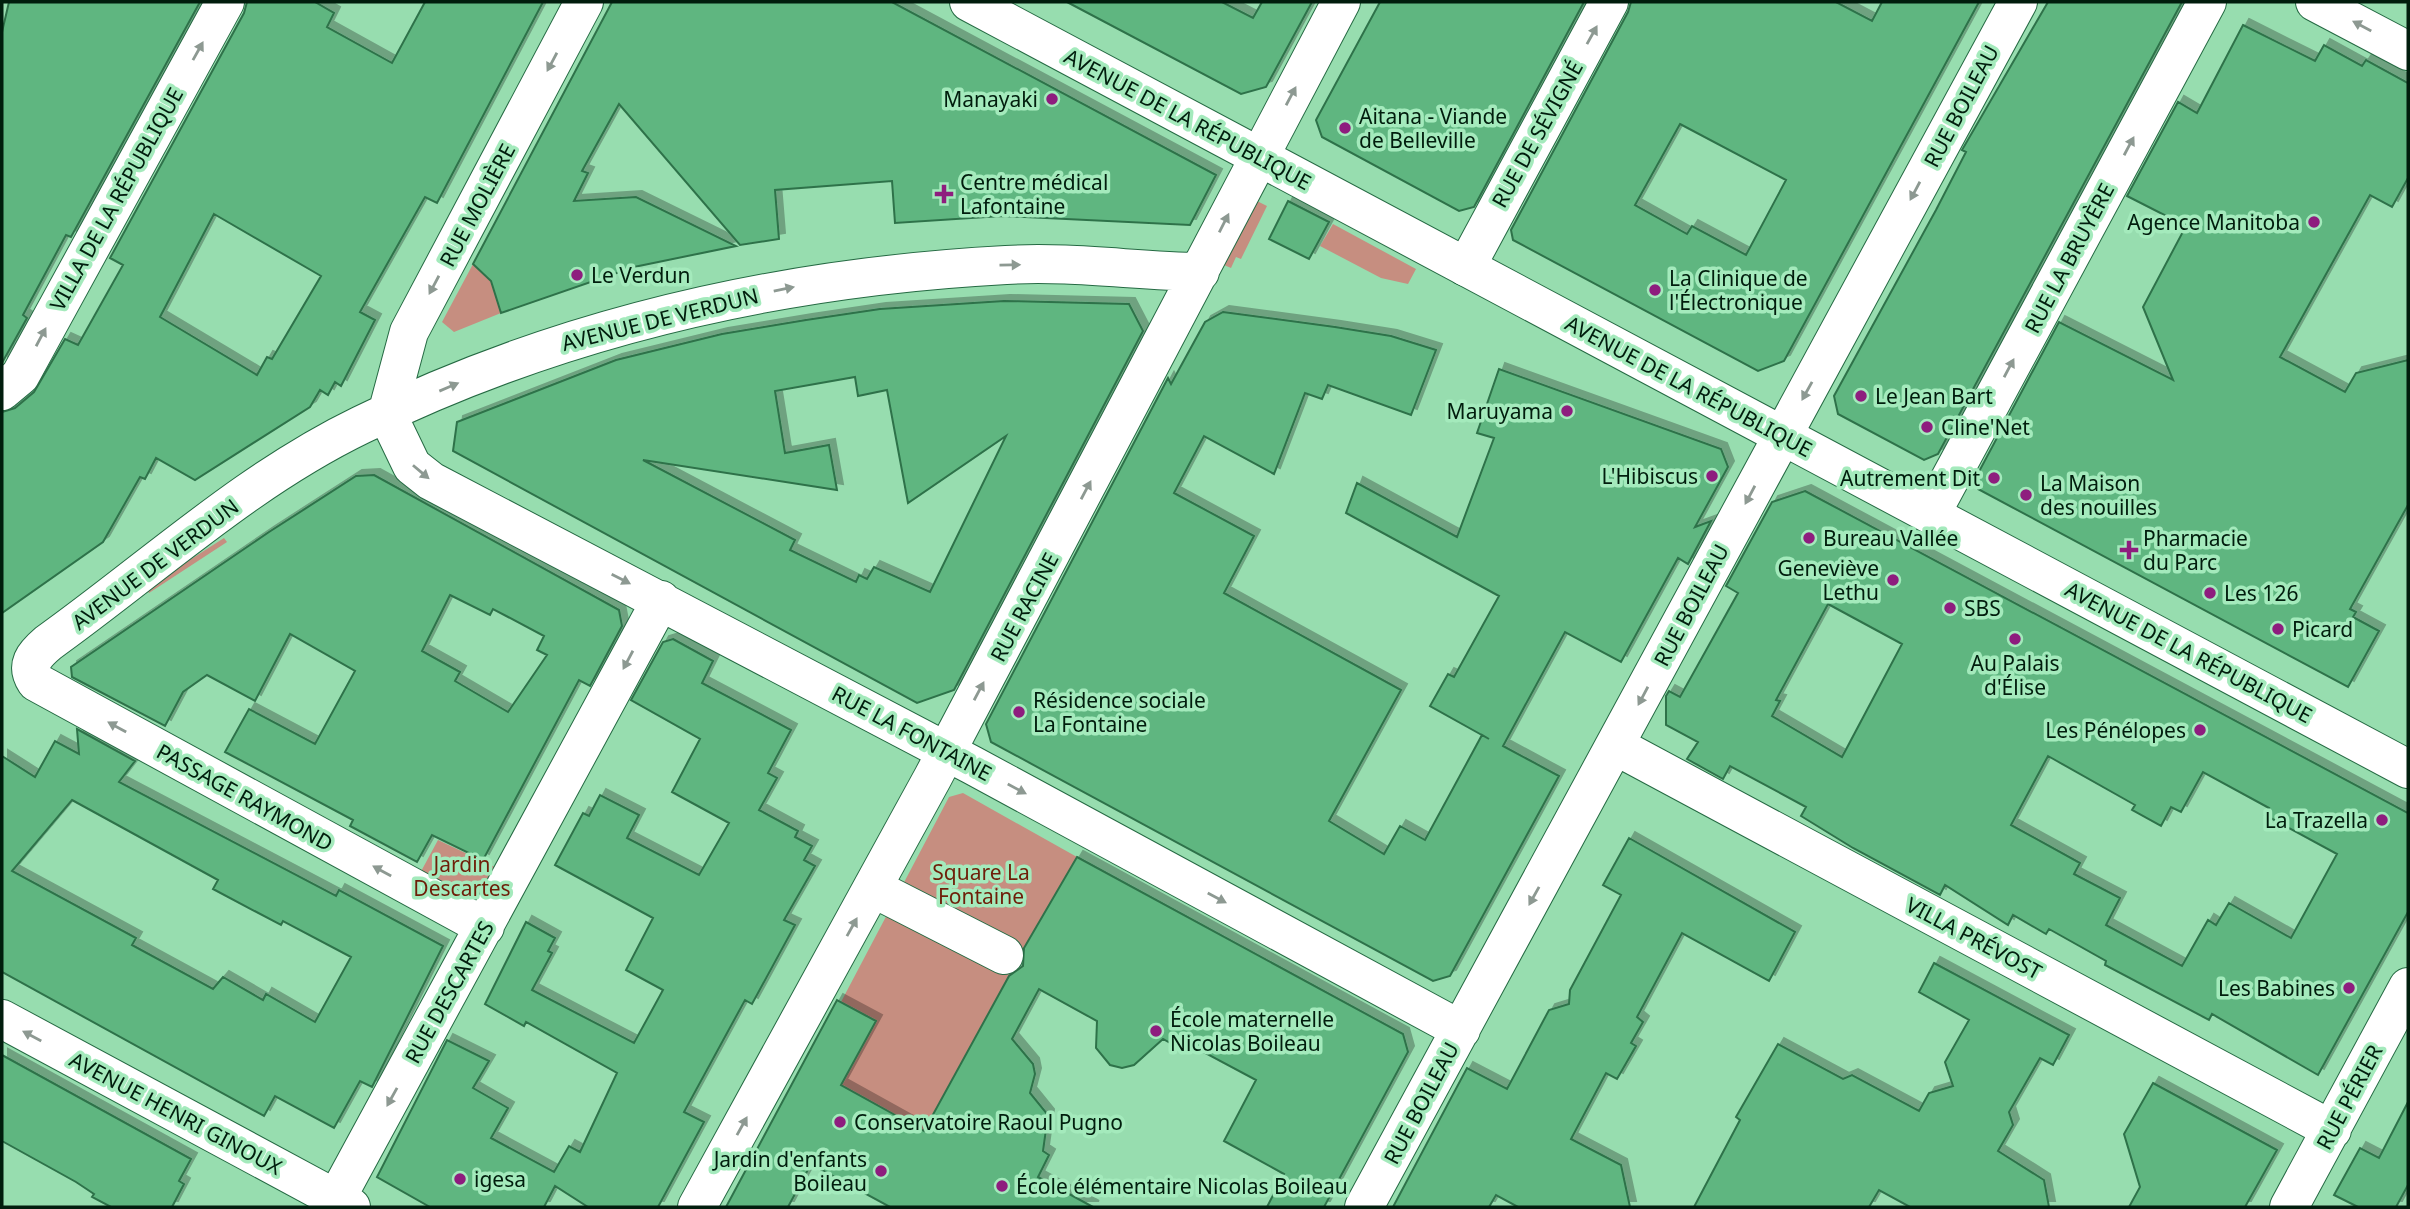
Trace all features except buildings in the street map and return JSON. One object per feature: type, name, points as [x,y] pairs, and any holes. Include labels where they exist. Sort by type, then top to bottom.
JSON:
[{"type":"street","name":"VILLA DE LA RÉPUBLIQUE","points":[[2,391],[20,376],[225,2]]},
{"type":"street","name":"RUE MOLIÈRE","points":[[387,414],[410,332],[584,2]]},
{"type":"street","name":"AVENUE DE LA RÉPUBLIQUE","points":[[969,2],[2408,769]]},
{"type":"street","name":"RUE RACINE","points":[[697,1207],[947,752],[1200,272],[1258,156],[1342,2]]},
{"type":"street","name":"RUE DE SÉVIGNÉ","points":[[1466,267],[1609,2]]},
{"type":"street","name":"RUE BOILEAU","points":[[1364,1207],[2018,2]]},
{"type":"street","name":"RUE LA BRUYÈRE","points":[[1931,514],[2207,2]]},
{"type":"street","points":[[2315,2],[2408,51]]},
{"type":"street","name":"AVENUE DE VERDUN","points":[[37,652],[216,517],[288,468],[360,425],[541,349],[638,320],[800,285],[1009,265],[1200,272]]},
{"type":"street","name":"RUE LA FONTAINE","points":[[387,414],[412,466],[431,481],[947,752],[1461,1030]]},
{"type":"street","name":"RUE DESCARTES","points":[[343,1203],[485,927],[661,600]]},
{"type":"street","name":"PASSAGE RAYMOND","points":[[37,652],[30,664],[30,673],[36,682],[485,927]]},
{"type":"street","name":"VILLA PRÉVOST","points":[[1616,746],[2332,1130]]},
{"type":"street","points":[[873,888],[1004,955]]},
{"type":"street","name":"RUE PÉRIER","points":[[2289,1207],[2408,987]]},
{"type":"street","name":"AVENUE HENRI GINOUX","points":[[2,1019],[343,1203]]},
{"type":"green space","points":[[1257,201],[1267,206],[1241,259],[1236,257],[1231,268],[1224,265]]},
{"type":"green space","points":[[1333,224],[1416,269],[1408,284],[1381,278],[1320,246]]},
{"type":"green space","points":[[473,264],[491,281],[501,313],[454,332],[442,322]]},
{"type":"green space","points":[[224,538],[227,542],[149,593],[146,588]]},
{"type":"green space","name":"Square La Fontaine","points":[[963,793],[1077,857],[936,1109],[987,1166],[841,1085],[875,1021],[841,1002],[949,797]]},
{"type":"green space","name":"Jardin Descartes","points":[[438,840],[495,867],[481,894],[460,900],[418,877]]},
{"type":"place","name":"Manayaki","points":[[1052,99]]},
{"type":"place","name":"Aitana - Viande de Belleville","points":[[1345,128]]},
{"type":"place","name":"Centre médical Lafontaine","points":[[944,194]]},
{"type":"place","name":"Agence Manitoba","points":[[2314,222]]},
{"type":"place","name":"Le Verdun","points":[[577,275]]},
{"type":"place","name":"La Clinique de l'Électronique","points":[[1655,290]]},
{"type":"place","name":"Le Jean Bart","points":[[1861,396]]},
{"type":"place","name":"Maruyama","points":[[1567,411]]},
{"type":"place","name":"Cline'Net","points":[[1927,427]]},
{"type":"place","name":"L'Hibiscus","points":[[1712,476]]},
{"type":"place","name":"Autrement Dit","points":[[1994,478]]},
{"type":"place","name":"La Maison des nouilles","points":[[2026,495]]},
{"type":"place","name":"Bureau Vallée","points":[[1809,538]]},
{"type":"place","name":"Pharmacie du Parc","points":[[2129,550]]},
{"type":"place","name":"Geneviève Lethu","points":[[1893,580]]},
{"type":"place","name":"Les 126","points":[[2210,593]]},
{"type":"place","name":"SBS","points":[[1950,608]]},
{"type":"place","name":"Picard","points":[[2278,629]]},
{"type":"place","name":"Au Palais d'Élise","points":[[2015,639]]},
{"type":"place","name":"Résidence sociale La Fontaine","points":[[1019,712]]},
{"type":"place","name":"Les Pénélopes","points":[[2200,730]]},
{"type":"place","name":"La Trazella","points":[[2382,820]]},
{"type":"place","name":"Les Babines","points":[[2349,988]]},
{"type":"place","name":"École maternelle Nicolas Boileau","points":[[1156,1031]]},
{"type":"place","name":"Conservatoire Raoul Pugno","points":[[840,1122]]},
{"type":"place","name":"Jardin d'enfants Boileau","points":[[881,1171]]},
{"type":"place","name":"igesa","points":[[460,1179]]},
{"type":"place","name":"École élémentaire Nicolas Boileau","points":[[1002,1186]]}]
